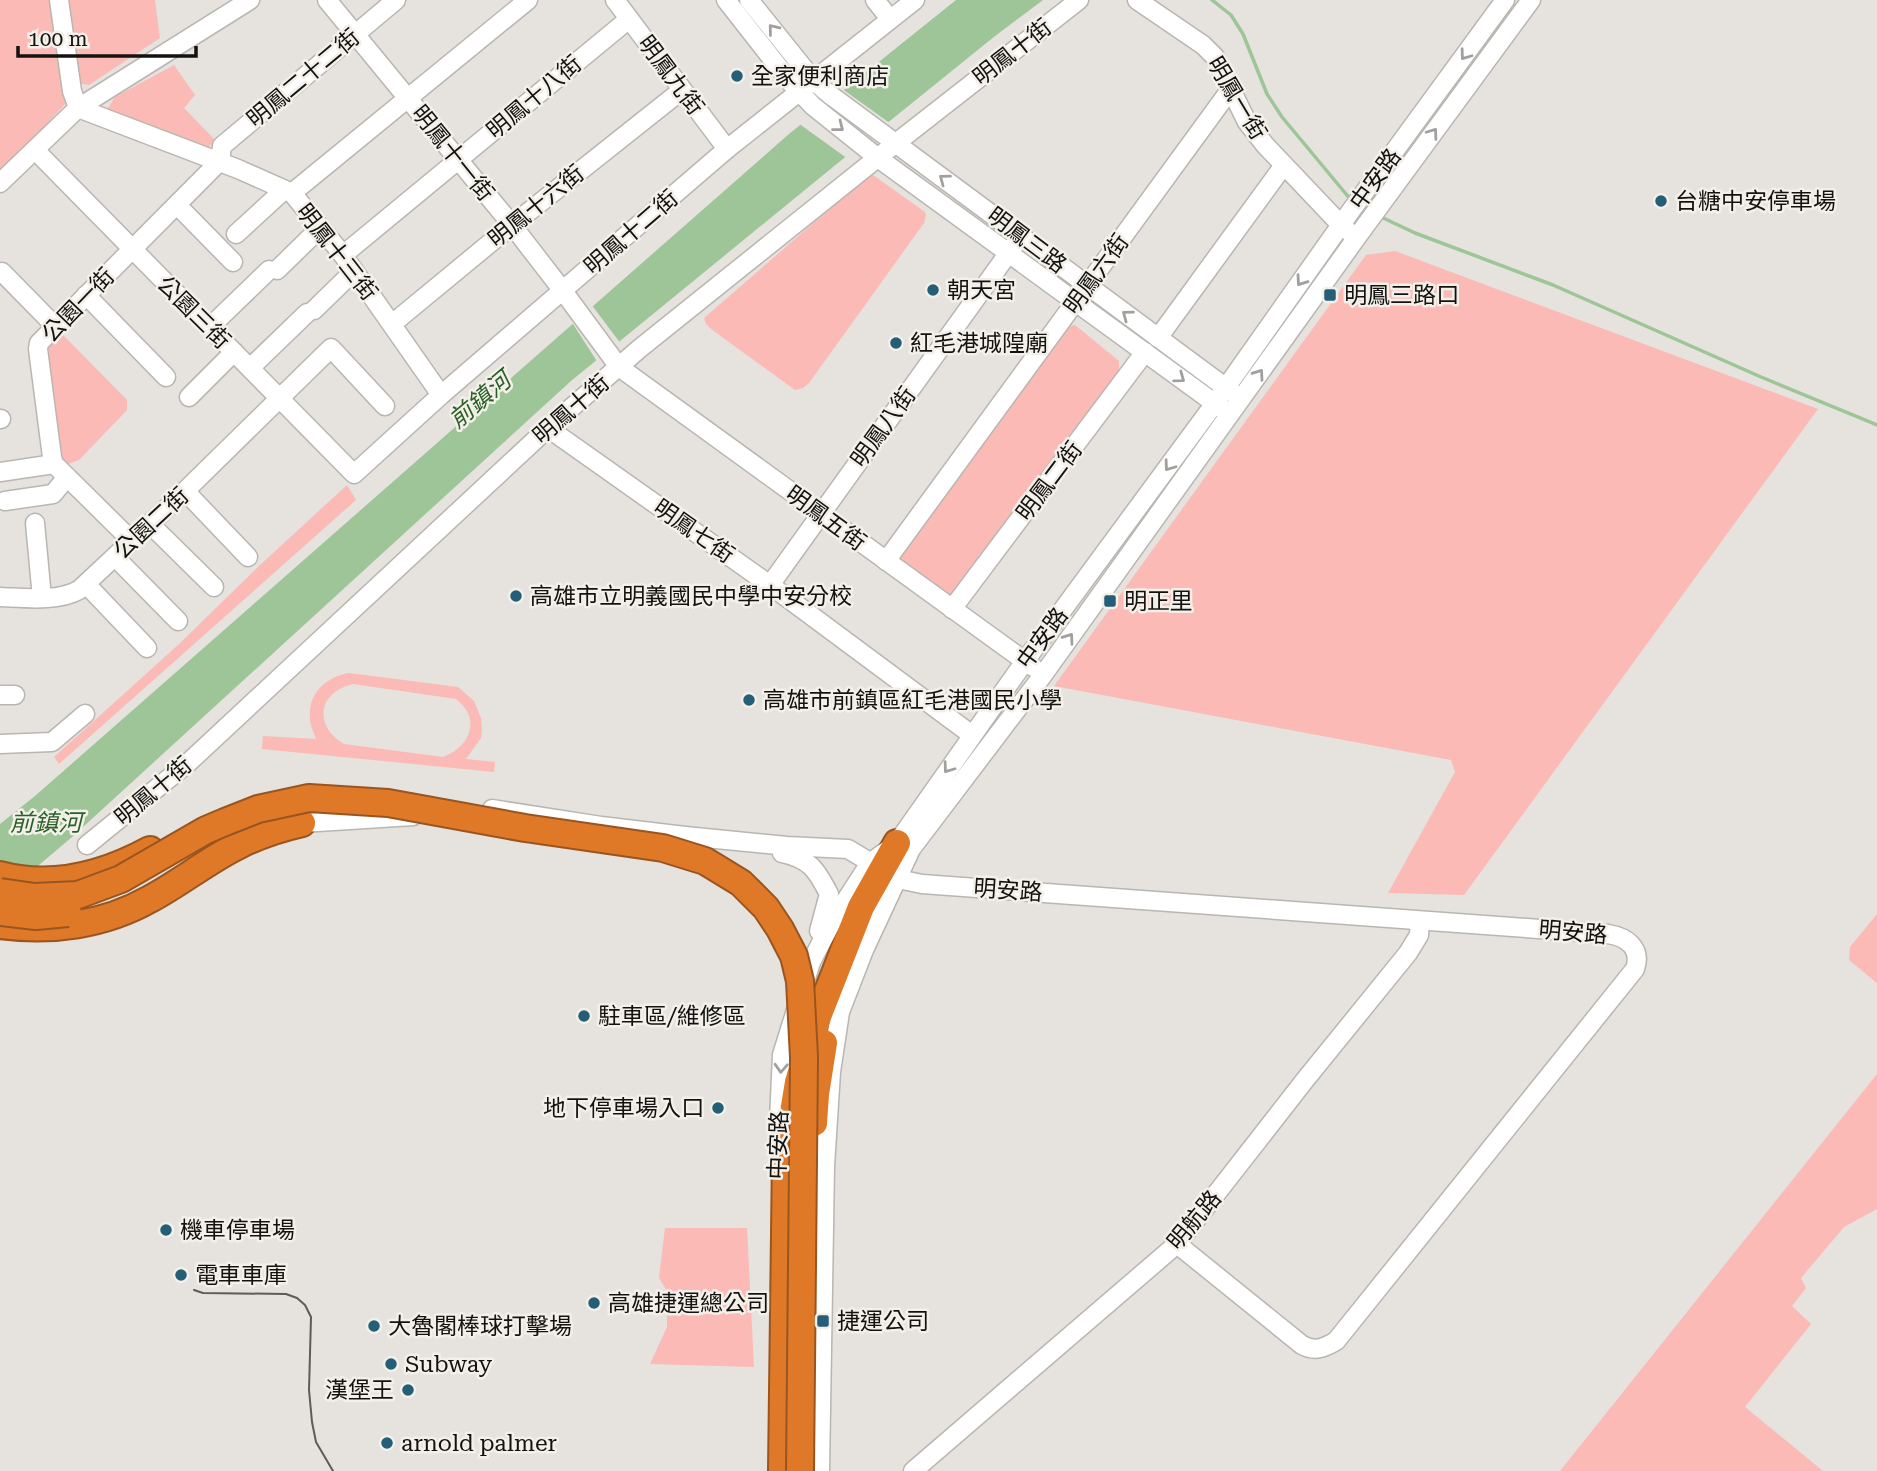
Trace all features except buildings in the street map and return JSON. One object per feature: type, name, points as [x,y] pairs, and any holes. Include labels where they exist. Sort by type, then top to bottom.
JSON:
[{"type":"highway","points":[[0,875],[40,880],[83,877],[124,863],[222,811],[272,796],[321,789]]},
{"type":"highway","points":[[0,892],[50,898],[88,892],[121,879],[206,830],[258,809],[309,798],[388,803],[524,828],[663,848],[705,861],[741,883],[766,908],[780,929],[794,956],[800,981],[804,1056],[804,1471]]},
{"type":"highway","points":[[0,912],[26,916],[52,915],[99,905],[126,894],[254,821],[305,810],[391,814],[612,848],[680,863],[727,886],[750,905],[777,944],[790,982],[796,1055],[796,1183],[787,1471]]},
{"type":"highway","points":[[0,925],[41,929],[75,925],[114,915],[150,900],[244,842],[267,832],[302,823]]},
{"type":"highway","points":[[787,1471],[786,1155],[792,1113],[801,1071],[819,1014],[869,899],[904,846]]},
{"type":"highway","points":[[804,1471],[816,1094],[821,1055],[834,1002],[869,899]]},
{"type":"street","points":[[59,0],[72,91],[78,107]]},
{"type":"street","points":[[0,183],[78,107],[250,0]]},
{"type":"street","name":"明鳳十一街","points":[[327,0],[459,159],[575,308]]},
{"type":"street","name":"明鳳二十二街","points":[[219,161],[222,146],[396,0]]},
{"type":"street","points":[[236,234],[408,99],[528,0]]},
{"type":"street","name":"明鳳九街","points":[[615,0],[727,149]]},
{"type":"street","points":[[726,0],[799,93]]},
{"type":"street","points":[[749,0],[814,81]]},
{"type":"street","points":[[875,0],[891,19]]},
{"type":"street","name":"明鳳十二街","points":[[354,474],[727,149],[915,0]]},
{"type":"street","name":"明鳳十街","points":[[87,845],[189,762],[548,428],[615,362],[639,348],[872,153],[896,143],[1079,0]]},
{"type":"street","name":"明鳳一街","points":[[1137,0],[1215,57],[1247,122],[1265,145],[1341,225],[1357,237]]},
{"type":"street","name":"中安路","points":[[904,846],[972,736],[1024,661],[1215,403],[1505,0]]},
{"type":"street","name":"中安路","points":[[904,846],[1043,675],[1357,237],[1531,0]]},
{"type":"street","name":"明鳳十八街","points":[[343,256],[629,19]]},
{"type":"street","name":"明鳳三路","points":[[814,81],[1241,399]]},
{"type":"street","name":"明鳳六街","points":[[886,561],[1230,89]]},
{"type":"street","name":"明鳳十六街","points":[[392,324],[682,90]]},
{"type":"street","name":"明鳳三路","points":[[799,93],[872,153],[1230,414]]},
{"type":"street","name":"明鳳十三街","points":[[78,107],[219,161],[288,191],[343,256],[442,395]]},
{"type":"street","name":"公園三街","points":[[35,150],[354,474]]},
{"type":"street","name":"公園一街","points":[[54,464],[39,343],[219,161]]},
{"type":"street","points":[[1158,338],[1284,165]]},
{"type":"street","points":[[177,205],[233,262]]},
{"type":"street","points":[[210,327],[320,228]]},
{"type":"street","name":"明鳳八街","points":[[770,585],[1021,236]]},
{"type":"street","points":[[250,369],[354,271]]},
{"type":"street","points":[[2,272],[55,326]]},
{"type":"street","points":[[86,295],[166,377]]},
{"type":"street","name":"明鳳五街","points":[[575,308],[615,362],[1043,675]]},
{"type":"street","name":"公園二街","points":[[0,597],[42,598],[71,594],[86,584],[331,348],[385,406]]},
{"type":"street","points":[[189,397],[234,352]]},
{"type":"street","name":"明鳳二街","points":[[953,609],[1145,352]]},
{"type":"street","name":"明鳳七街","points":[[548,428],[770,585],[972,736]]},
{"type":"street","points":[[0,472],[54,464],[132,541]]},
{"type":"street","points":[[5,501],[53,494],[67,477]]},
{"type":"street","points":[[185,491],[248,557]]},
{"type":"street","points":[[35,523],[42,598]]},
{"type":"street","points":[[150,524],[214,587]]},
{"type":"street","points":[[115,556],[178,621]]},
{"type":"street","points":[[86,584],[147,648]]},
{"type":"street","points":[[0,744],[52,742],[85,714]]},
{"type":"street","name":"明安路","points":[[321,789],[452,803],[685,836],[848,849],[885,872],[922,884],[1619,936],[1634,948],[1636,965],[1336,1341],[1319,1349],[1302,1345],[1177,1244]]},
{"type":"street","points":[[302,823],[428,816],[602,831],[706,850],[776,852],[799,857],[817,872],[829,894],[811,962]]},
{"type":"street","name":"中安路","points":[[772,1471],[782,1055],[811,962],[833,920],[885,872]]},
{"type":"street","name":"中安路","points":[[820,1471],[824,1178],[831,1072],[840,1012],[864,950],[885,872]]},
{"type":"street","name":"明航路","points":[[913,1471],[1177,1244],[1408,953],[1419,935],[1420,921]]},
{"type":"street","points":[[787,1471],[799,1224],[804,1471]]},
{"type":"shaded area","points":[[0,0],[49,0],[66,103],[0,174]]},
{"type":"shaded area","points":[[64,0],[155,0],[160,38],[89,85],[76,83]]},
{"type":"shaded area","points":[[174,65],[195,95],[184,108],[215,140],[207,149],[106,111],[115,97]]},
{"type":"shaded area","points":[[873,175],[925,212],[924,223],[809,383],[795,390],[711,329],[704,318],[864,179]]},
{"type":"shaded area","points":[[1395,251],[1818,409],[1464,895],[1388,893],[1455,772],[1451,760],[1054,686],[1366,255]]},
{"type":"shaded area","points":[[1075,325],[1119,361],[1119,370],[953,597],[943,598],[896,563],[897,555],[1064,327]]},
{"type":"shaded area","points":[[56,334],[63,335],[127,400],[127,410],[79,460],[68,464],[58,454],[46,352],[49,341]]},
{"type":"shaded area","points":[[347,485],[356,500],[59,764],[54,757],[178,645]]},
{"type":"shaded area","points":[[349,673],[458,687],[474,701],[481,718],[481,738],[466,759],[495,762],[494,772],[262,749],[263,736],[316,739],[310,721],[312,701],[326,682]],"holes":[[[353,684],[456,699],[469,715],[469,732],[460,747],[443,757],[344,744],[334,737],[324,719],[324,710],[332,694]]]},
{"type":"shaded area","points":[[1877,914],[1877,983],[1849,960],[1850,947]]},
{"type":"shaded area","points":[[1877,1074],[1877,1209],[1844,1227],[1801,1278],[1806,1288],[1792,1306],[1811,1324],[1745,1407],[1823,1471],[1560,1471]]},
{"type":"shaded area","points":[[665,1228],[747,1228],[754,1367],[650,1364],[667,1327],[667,1291],[659,1278]]},
{"type":"water","name":"前鎮河","points":[[956,0],[1043,0],[995,36],[571,381],[72,837],[0,898],[0,824],[789,134]]},
{"type":"pier","points":[[841,88],[891,124],[848,159],[798,123]]},
{"type":"pier","points":[[591,304],[621,344],[598,363],[571,321]]},
{"type":"waterway","points":[[1212,0],[1231,15],[1243,34],[1267,94],[1282,117],[1351,200]]},
{"type":"waterway","points":[[1379,216],[1415,233],[1553,285],[1877,425]]},
{"type":"tram line","points":[[194,1290],[203,1293],[286,1294],[305,1305],[311,1317],[309,1390],[312,1422],[316,1442],[333,1471]]},
{"type":"place","name":"全家便利商店","points":[[737,76]]},
{"type":"place","name":"台糖中安停車場","points":[[1661,201]]},
{"type":"place","name":"朝天宮","points":[[933,290]]},
{"type":"place","name":"明鳳三路口","points":[[1330,295]]},
{"type":"place","name":"紅毛港城隍廟","points":[[896,343]]},
{"type":"place","name":"高雄市立明義國民中學中安分校","points":[[516,596]]},
{"type":"place","name":"明正里","points":[[1110,601]]},
{"type":"place","name":"高雄市前鎮區紅毛港國民小學","points":[[749,700]]},
{"type":"place","name":"駐車區/維修區","points":[[584,1016]]},
{"type":"place","name":"地下停車場入口","points":[[718,1108]]},
{"type":"place","name":"機車停車場","points":[[166,1230]]},
{"type":"place","name":"電車車庫","points":[[181,1275]]},
{"type":"place","name":"高雄捷運總公司","points":[[594,1303]]},
{"type":"place","name":"捷運公司","points":[[823,1321]]},
{"type":"place","name":"大魯閣棒球打擊場","points":[[374,1326]]},
{"type":"place","name":"Subway","points":[[391,1364]]},
{"type":"place","name":"漢堡王","points":[[408,1390]]},
{"type":"place","name":"arnold palmer","points":[[387,1443]]}]
